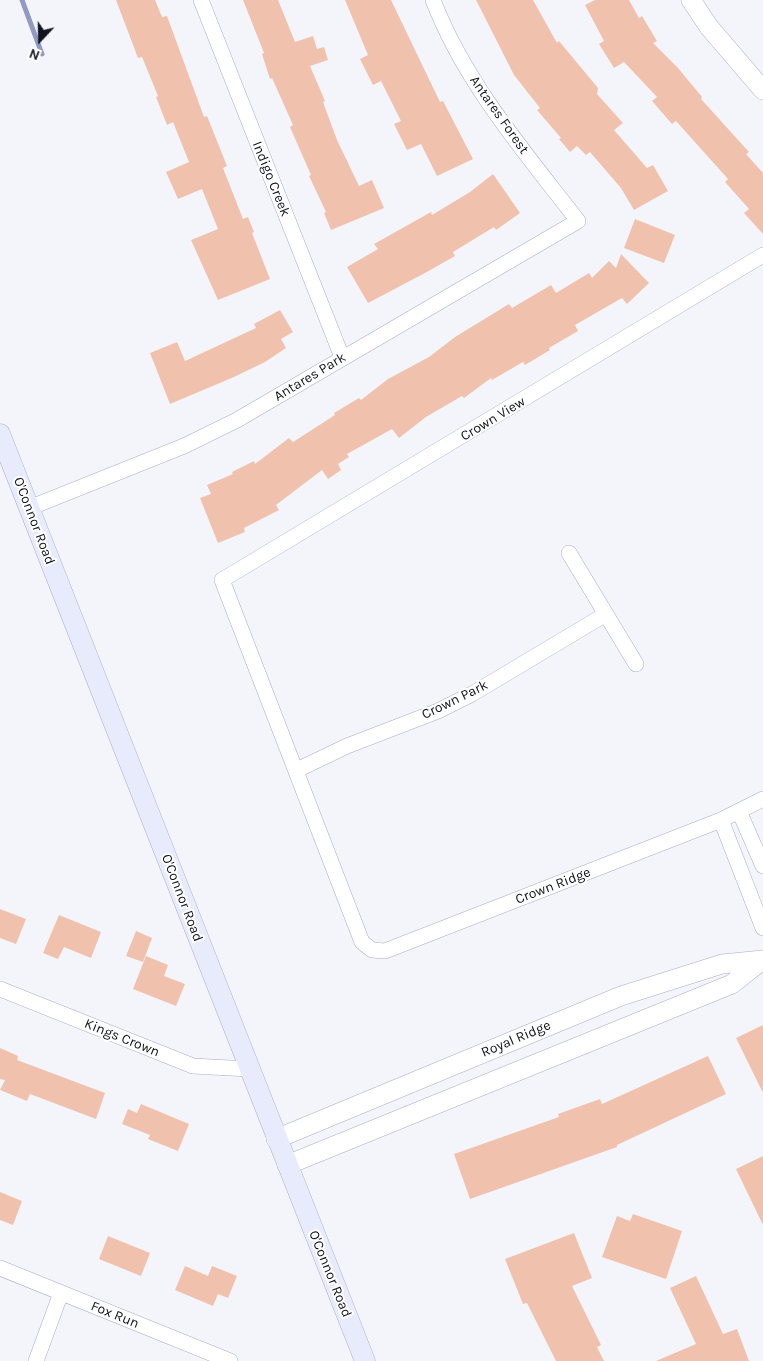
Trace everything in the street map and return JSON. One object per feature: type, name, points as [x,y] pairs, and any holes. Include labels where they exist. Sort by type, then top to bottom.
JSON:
[{"type":"main road","name":"O'Connor Road","points":[[0,434],[286,1165],[365,1361]]},
{"type":"street","name":"Indigo Creek","points":[[201,0],[342,358]]},
{"type":"street","name":"Antares Forest","points":[[433,0],[465,66],[499,119],[578,220]]},
{"type":"street","points":[[691,0],[709,27],[763,90]]},
{"type":"street","name":"Antares Park","points":[[29,508],[184,446],[237,420],[578,220]]},
{"type":"street","name":"Crown View","points":[[297,770],[222,580],[763,255]]},
{"type":"street","points":[[569,553],[636,664]]},
{"type":"street","name":"Crown Park","points":[[297,770],[347,746],[438,711],[472,694],[606,614]]},
{"type":"street","name":"Crown Ridge","points":[[297,770],[362,942],[372,950],[385,951],[721,820],[763,799]]},
{"type":"street","points":[[739,811],[763,866]]},
{"type":"street","points":[[721,820],[763,928]]},
{"type":"street","name":"Royal Ridge","points":[[276,1139],[620,996],[722,964],[762,961]]},
{"type":"street","name":"Royal Ridge","points":[[286,1165],[732,984],[762,961]]},
{"type":"street","name":"Kings Crown","points":[[0,989],[193,1066],[249,1069]]},
{"type":"street","name":"Fox Run","points":[[0,1268],[230,1361]]},
{"type":"street","points":[[36,1361],[62,1293]]},
{"type":"building","points":[[116,0],[155,0],[162,17],[167,16],[204,117],[207,116],[227,166],[223,168],[243,219],[248,217],[254,232],[252,233],[270,279],[218,300],[191,240],[218,229],[202,189],[178,199],[166,172],[189,162],[173,122],[167,125],[156,97],[158,96],[142,57],[138,58]]},
{"type":"building","points":[[243,0],[278,0],[295,42],[313,36],[317,49],[324,47],[328,60],[310,66],[325,101],[323,102],[337,140],[359,186],[372,180],[384,208],[331,230],[324,213],[326,212],[309,176],[311,175],[290,127],[293,125],[272,78],[270,79],[262,54],[264,53]]},
{"type":"building","points":[[345,0],[391,0],[440,102],[443,101],[473,159],[437,176],[421,144],[407,150],[394,124],[401,121],[381,81],[373,85],[360,59],[368,55]]},
{"type":"building","points":[[476,0],[533,0],[557,43],[559,41],[598,88],[597,94],[623,123],[614,130],[647,168],[653,165],[668,191],[634,210],[621,188],[590,152],[586,155],[577,146],[570,152],[559,139],[561,138],[537,110],[540,108],[514,75]]},
{"type":"building","points":[[595,0],[629,0],[639,18],[642,16],[657,41],[653,43],[678,68],[702,97],[701,99],[749,152],[746,154],[763,173],[763,234],[744,213],[749,209],[725,182],[728,179],[676,121],[672,124],[652,101],[657,97],[624,62],[614,68],[599,44],[604,41],[585,5]]},
{"type":"building","points":[[493,174],[520,213],[496,230],[494,227],[453,252],[455,256],[368,303],[347,267],[378,249],[374,244],[431,212],[432,215],[470,192]]},
{"type":"building","points":[[635,219],[675,235],[664,263],[624,248]]},
{"type":"building","points":[[621,254],[649,283],[627,304],[622,298],[575,325],[578,331],[549,348],[550,350],[525,365],[523,362],[492,380],[491,378],[464,398],[462,396],[426,417],[399,438],[392,429],[347,454],[349,457],[338,464],[341,470],[328,479],[322,470],[276,505],[279,510],[244,528],[245,532],[218,543],[200,498],[211,494],[207,485],[233,474],[232,472],[254,461],[255,464],[289,438],[293,442],[335,415],[334,413],[359,398],[361,400],[388,379],[429,357],[455,337],[509,304],[512,308],[551,285],[556,293],[589,273],[592,278],[609,261],[616,268]]},
{"type":"building","points":[[280,310],[293,332],[281,339],[286,348],[265,362],[234,377],[170,404],[150,353],[177,342],[185,361],[256,328],[254,324]]},
{"type":"building","points":[[0,909],[26,919],[16,944],[0,938]]},
{"type":"building","points":[[59,915],[101,932],[91,958],[64,947],[58,959],[43,953]]},
{"type":"building","points":[[136,931],[152,938],[143,962],[126,956]]},
{"type":"building","points":[[146,956],[168,965],[164,976],[185,984],[176,1006],[133,989]]},
{"type":"building","points":[[763,1025],[763,1093],[736,1038]]},
{"type":"building","points":[[0,1048],[18,1056],[17,1060],[105,1093],[96,1119],[30,1094],[27,1101],[0,1090],[5,1080],[0,1079]]},
{"type":"building","points":[[708,1056],[726,1094],[617,1145],[617,1147],[470,1199],[454,1154],[559,1117],[558,1114],[600,1099],[602,1104]]},
{"type":"building","points":[[141,1104],[189,1124],[178,1151],[148,1139],[150,1135],[122,1124],[128,1109],[137,1113]]},
{"type":"building","points":[[763,1156],[763,1225],[736,1169]]},
{"type":"building","points":[[0,1192],[22,1201],[13,1225],[0,1220]]},
{"type":"building","points":[[633,1214],[682,1231],[666,1279],[602,1257],[617,1216],[630,1221]]},
{"type":"building","points":[[574,1233],[592,1278],[572,1286],[601,1345],[597,1347],[604,1361],[556,1361],[527,1303],[523,1304],[505,1259]]},
{"type":"building","points":[[108,1236],[150,1253],[141,1276],[99,1259]]},
{"type":"building","points":[[185,1266],[208,1276],[212,1266],[237,1276],[228,1298],[218,1294],[213,1306],[175,1290]]},
{"type":"building","points":[[696,1276],[723,1334],[737,1329],[749,1361],[656,1361],[696,1344],[670,1288]]},
{"type":"waterway","points":[[22,0],[42,54]]}]
